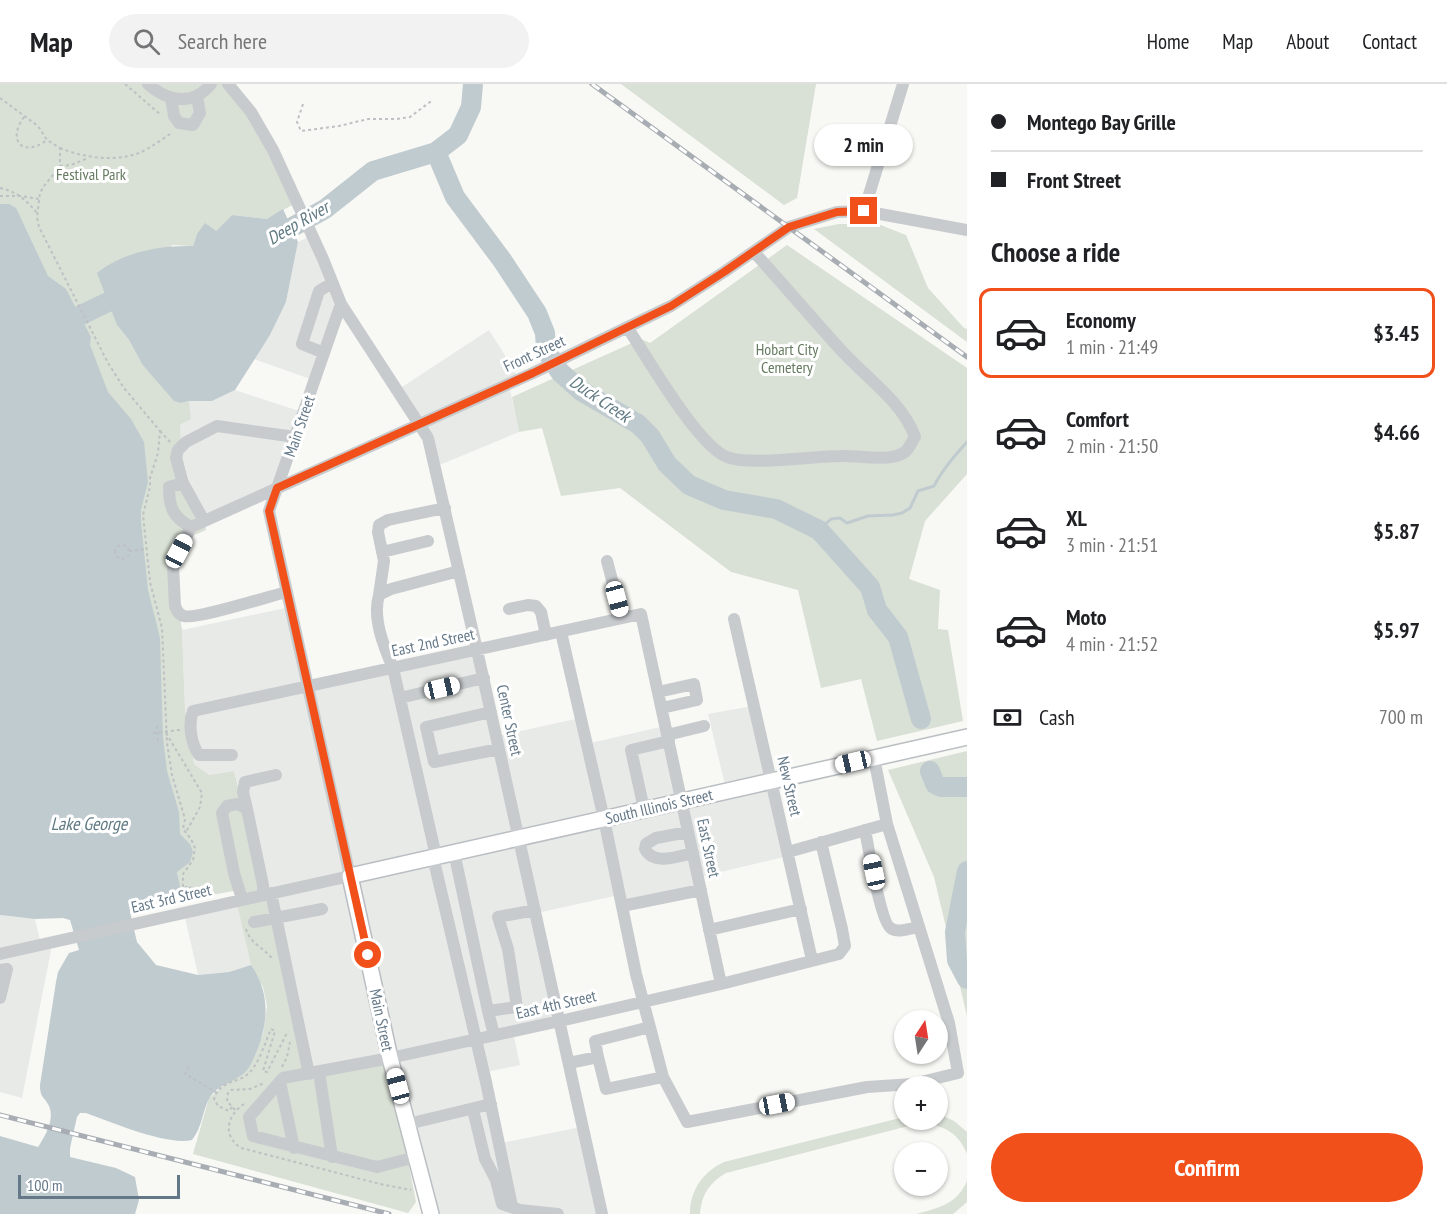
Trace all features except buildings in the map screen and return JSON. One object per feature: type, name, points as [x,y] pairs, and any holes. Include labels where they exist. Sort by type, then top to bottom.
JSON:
[{"type":"main road","name":"South Illinois Street","points":[[350,876],[967,737]]},
{"type":"main road","name":"Main Street","points":[[350,876],[390,1058],[431,1214]]},
{"type":"street","points":[[148,84],[161,94],[183,99],[197,97],[204,93],[211,84]]},
{"type":"street","name":"Center Street","points":[[228,84],[251,112],[289,183],[323,259],[340,304],[428,438],[484,678],[602,1214]]},
{"type":"street","points":[[864,211],[903,84]]},
{"type":"street","points":[[171,98],[174,116],[179,123],[193,125],[200,113],[197,97]]},
{"type":"street","name":"Front Street","points":[[191,527],[533,373],[671,306],[789,227],[837,212],[864,211],[967,230]]},
{"type":"street","points":[[627,327],[685,415],[711,447],[727,458],[744,461],[843,456],[884,458],[904,452],[915,436],[910,422],[893,401],[842,351],[754,252]]},
{"type":"street","points":[[324,353],[302,344],[319,291],[332,283]]},
{"type":"street","name":"Main Street","points":[[340,304],[269,511],[350,876]]},
{"type":"street","points":[[208,519],[183,483],[176,458],[178,450],[186,442],[217,426],[295,437]]},
{"type":"street","points":[[183,483],[169,487],[169,504],[180,520],[191,527],[173,565],[177,612],[186,617],[209,613],[287,592]]},
{"type":"street","points":[[445,508],[388,520],[379,525],[378,532],[384,561],[375,606],[384,647],[393,668],[400,698],[512,1206]]},
{"type":"street","points":[[382,552],[428,541]]},
{"type":"street","points":[[607,561],[622,618]]},
{"type":"street","points":[[379,595],[391,589],[459,571]]},
{"type":"street","points":[[509,609],[528,605],[536,606],[541,612],[546,635]]},
{"type":"street","name":"East 2nd Street","points":[[232,755],[199,755],[195,749],[190,719],[193,711],[641,614]]},
{"type":"street","name":"East Street","points":[[641,614],[721,984]]},
{"type":"street","name":"New Street","points":[[734,619],[812,960]]},
{"type":"street","points":[[561,632],[643,1001],[663,1077],[687,1122],[867,1087],[913,1084],[958,1073],[949,1023],[887,824],[874,758]]},
{"type":"street","points":[[400,698],[484,678]]},
{"type":"street","points":[[658,692],[693,684],[697,700],[662,708]]},
{"type":"street","points":[[491,712],[426,727],[434,762],[499,749]]},
{"type":"street","points":[[644,809],[631,750],[704,726]]},
{"type":"street","points":[[276,775],[246,782],[243,792],[263,885],[276,917],[311,1074],[333,1157]]},
{"type":"street","points":[[242,899],[234,873],[222,813],[226,806],[237,804],[247,809]]},
{"type":"street","points":[[788,852],[887,824]]},
{"type":"street","points":[[865,830],[882,913],[888,927],[893,930],[920,927]]},
{"type":"street","points":[[688,832],[656,838],[646,844],[645,849],[647,854],[658,859],[693,853]]},
{"type":"street","name":"East 4th Street","points":[[281,1076],[283,1078],[311,1074],[560,1021],[839,954],[844,946],[842,929],[821,842]]},
{"type":"street","points":[[453,852],[494,1035]]},
{"type":"street","name":"East 3rd Street","points":[[0,954],[350,876]]},
{"type":"street","points":[[622,906],[701,890]]},
{"type":"street","points":[[250,924],[322,909]]},
{"type":"street","points":[[709,930],[801,909]]},
{"type":"street","points":[[521,1029],[508,949],[498,917],[535,910]]},
{"type":"street","points":[[0,970],[7,969],[0,998]]},
{"type":"street","points":[[488,1011],[517,1007]]},
{"type":"street","points":[[650,1027],[595,1041],[606,1089],[663,1077]]},
{"type":"street","points":[[569,1063],[598,1057]]},
{"type":"street","points":[[281,1076],[249,1117],[253,1136],[377,1167],[416,1157]]},
{"type":"street","points":[[281,1076],[294,1148]]},
{"type":"street","points":[[408,1126],[474,1114],[491,1107]]},
{"type":"street","points":[[408,1126],[491,1107]]},
{"type":"street","points":[[474,1114],[485,1159],[496,1180],[502,1204],[558,1214]]},
{"type":"street","points":[[492,1174],[505,1171]]},
{"type":"path","points":[[125,84],[164,117]]},
{"type":"path","points":[[0,98],[38,126],[47,140],[60,148],[90,157],[117,159],[141,152],[174,131]]},
{"type":"path","points":[[303,104],[297,122],[301,131],[368,119],[410,117],[430,102],[432,103]]},
{"type":"path","points":[[24,117],[16,131],[16,138],[21,146],[30,148],[39,146],[47,140]]},
{"type":"path","points":[[60,148],[60,166],[44,186],[39,199],[37,213],[39,227],[108,363],[124,388],[178,450]]},
{"type":"path","points":[[60,166],[71,165],[90,157]]},
{"type":"path","points":[[0,188],[21,196],[37,213]]},
{"type":"path","points":[[0,196],[39,199]]},
{"type":"path","points":[[160,430],[158,453],[150,478],[144,515],[150,582],[162,628],[166,733],[171,776],[185,819],[183,829],[195,848],[193,860],[183,874],[183,888],[189,886],[192,898],[186,899]]},
{"type":"path","points":[[119,545],[126,546],[129,551],[128,556],[124,559],[119,559],[114,553],[115,548],[119,545]]},
{"type":"path","points":[[129,551],[147,549]]},
{"type":"path","points":[[158,726],[158,741]]},
{"type":"path","points":[[153,733],[166,733]]},
{"type":"path","points":[[166,733],[202,793],[200,807],[186,832]]},
{"type":"path","points":[[250,924],[250,940],[268,953],[275,965]]},
{"type":"path","points":[[232,1107],[229,1111],[218,1106],[214,1099],[216,1092],[232,1080],[244,1077],[250,1072],[271,1029],[275,1031],[263,1071],[267,1072],[289,1030],[290,1047],[281,1076]]},
{"type":"path","points":[[189,1067],[184,1074],[216,1092]]},
{"type":"path","points":[[235,1110],[226,1098],[231,1090],[250,1089],[267,1081]]},
{"type":"shaded area","points":[[311,236],[339,305],[313,380],[254,359],[270,335],[286,302],[298,242]]},
{"type":"shaded area","points":[[489,330],[519,378],[420,422],[399,389]]},
{"type":"shaded area","points":[[509,385],[519,432],[437,466],[421,424]]},
{"type":"shaded area","points":[[235,390],[302,412],[276,486],[205,519],[195,501],[180,451],[180,425],[190,419],[189,401],[212,401]]},
{"type":"shaded area","points":[[290,607],[348,875],[269,892],[234,771],[209,775],[194,764],[185,710],[182,630]]},
{"type":"shaded area","points":[[477,651],[558,1019],[513,1032],[520,1065],[482,1073],[497,1144],[581,1127],[600,1214],[433,1214],[310,687]]},
{"type":"shaded area","points":[[753,706],[771,780],[726,789],[708,714]]},
{"type":"shaded area","points":[[580,718],[586,744],[665,726],[681,800],[519,835],[498,736]]},
{"type":"shaded area","points":[[771,782],[788,856],[699,877],[683,802]]},
{"type":"shaded area","points":[[681,803],[699,889],[623,904],[605,819]]},
{"type":"shaded area","points":[[603,820],[619,895],[537,913],[520,839]]},
{"type":"shaded area","points":[[349,878],[389,1061],[308,1076],[270,895]]},
{"type":"shaded area","points":[[237,902],[251,965],[229,972],[198,975],[184,913]]},
{"type":"shaded area","points":[[0,915],[35,919],[41,944],[0,952]]},
{"type":"shaded area","points":[[52,945],[22,1098],[0,1092],[0,956]]},
{"type":"green space","name":"Festival Park","points":[[0,84],[223,84],[250,117],[294,204],[267,219],[232,215],[216,231],[197,234],[193,246],[172,245],[117,325],[129,340],[142,364],[181,403],[189,401],[191,419],[180,425],[182,454],[188,481],[206,530],[188,538],[178,550],[176,592],[182,630],[185,710],[194,764],[209,775],[234,771],[238,787],[245,786],[308,1076],[389,1061],[416,1202],[408,1213],[193,1154],[209,1098],[230,1080],[240,1076],[263,1035],[267,1006],[263,987],[251,965],[234,891],[182,900],[177,872],[0,211]]},
{"type":"green space","points":[[621,84],[816,84],[797,198],[784,205]]},
{"type":"green space","points":[[839,224],[878,224],[906,235],[928,288],[967,329],[967,342],[814,229]]},
{"type":"green space","name":"Hobart City Cemetery","points":[[787,245],[967,368],[967,474],[925,521],[909,579],[940,590],[938,629],[948,630],[963,721],[877,741],[861,679],[821,688],[798,590],[731,572],[620,488],[561,496],[542,428],[519,432],[512,397],[641,339],[650,343]]},
{"type":"green space","points":[[967,751],[967,1016],[934,877],[888,770]]},
{"type":"green space","points":[[948,1118],[967,1132],[967,1154],[959,1140],[947,1130]]},
{"type":"green space","points":[[894,1120],[894,1130],[726,1173],[707,1190],[700,1214],[690,1214],[692,1197],[699,1183],[710,1171],[724,1162]]},
{"type":"green space","points":[[967,1181],[967,1202],[953,1214],[916,1214],[940,1207],[953,1200]]},
{"type":"water","name":"Lake George","points":[[0,204],[9,204],[16,208],[48,276],[66,289],[91,337],[90,345],[108,392],[131,419],[144,442],[148,482],[141,510],[141,522],[148,590],[160,638],[163,738],[167,771],[179,812],[180,834],[190,844],[193,852],[190,862],[177,872],[181,891],[131,904],[130,912],[137,942],[156,965],[198,975],[229,972],[251,965],[262,986],[266,1008],[260,1042],[252,1063],[243,1074],[213,1093],[192,1140],[168,1140],[86,1113],[80,1113],[77,1117],[70,1157],[116,1168],[135,1177],[139,1200],[135,1214],[0,1214],[0,1136],[38,1147],[44,1138],[51,1111],[42,1095],[40,1085],[56,982],[58,972],[69,953],[79,950],[70,920],[0,915]]},
{"type":"water","points":[[283,209],[298,242],[286,302],[270,335],[235,390],[212,401],[181,403],[174,401],[142,364],[129,340],[117,325],[97,273],[118,260],[143,251],[193,246],[197,234],[205,223],[216,231],[232,215],[267,219]]},
{"type":"waterway","name":"Deep River","points":[[267,241],[325,209],[373,171],[436,152],[458,135],[471,107],[473,84]]},
{"type":"waterway","name":"Duck Creek","points":[[436,152],[455,197],[502,260],[537,313],[545,333],[546,350],[560,372],[581,391],[638,424],[650,436],[667,464],[689,485],[724,500],[776,509],[819,530],[870,587],[877,610],[898,637],[921,719]]},
{"type":"waterway","name":"Deep River","points":[[79,316],[131,291]]},
{"type":"waterway","points":[[819,530],[831,519],[840,518],[847,523],[868,516],[902,513],[910,508],[918,491],[934,486],[953,457],[967,442]]},
{"type":"waterway","name":"Duck Creek","points":[[930,771],[935,784],[941,787],[967,787]]},
{"type":"waterway","name":"Duck Creek","points":[[967,871],[955,932],[957,960],[967,979]]},
{"type":"railway","points":[[592,84],[967,357]]},
{"type":"railway","points":[[0,1115],[389,1214]]},
{"type":"route","points":[[368,955],[269,511],[277,488],[533,373],[671,306],[789,227],[837,212],[864,211]]}]
